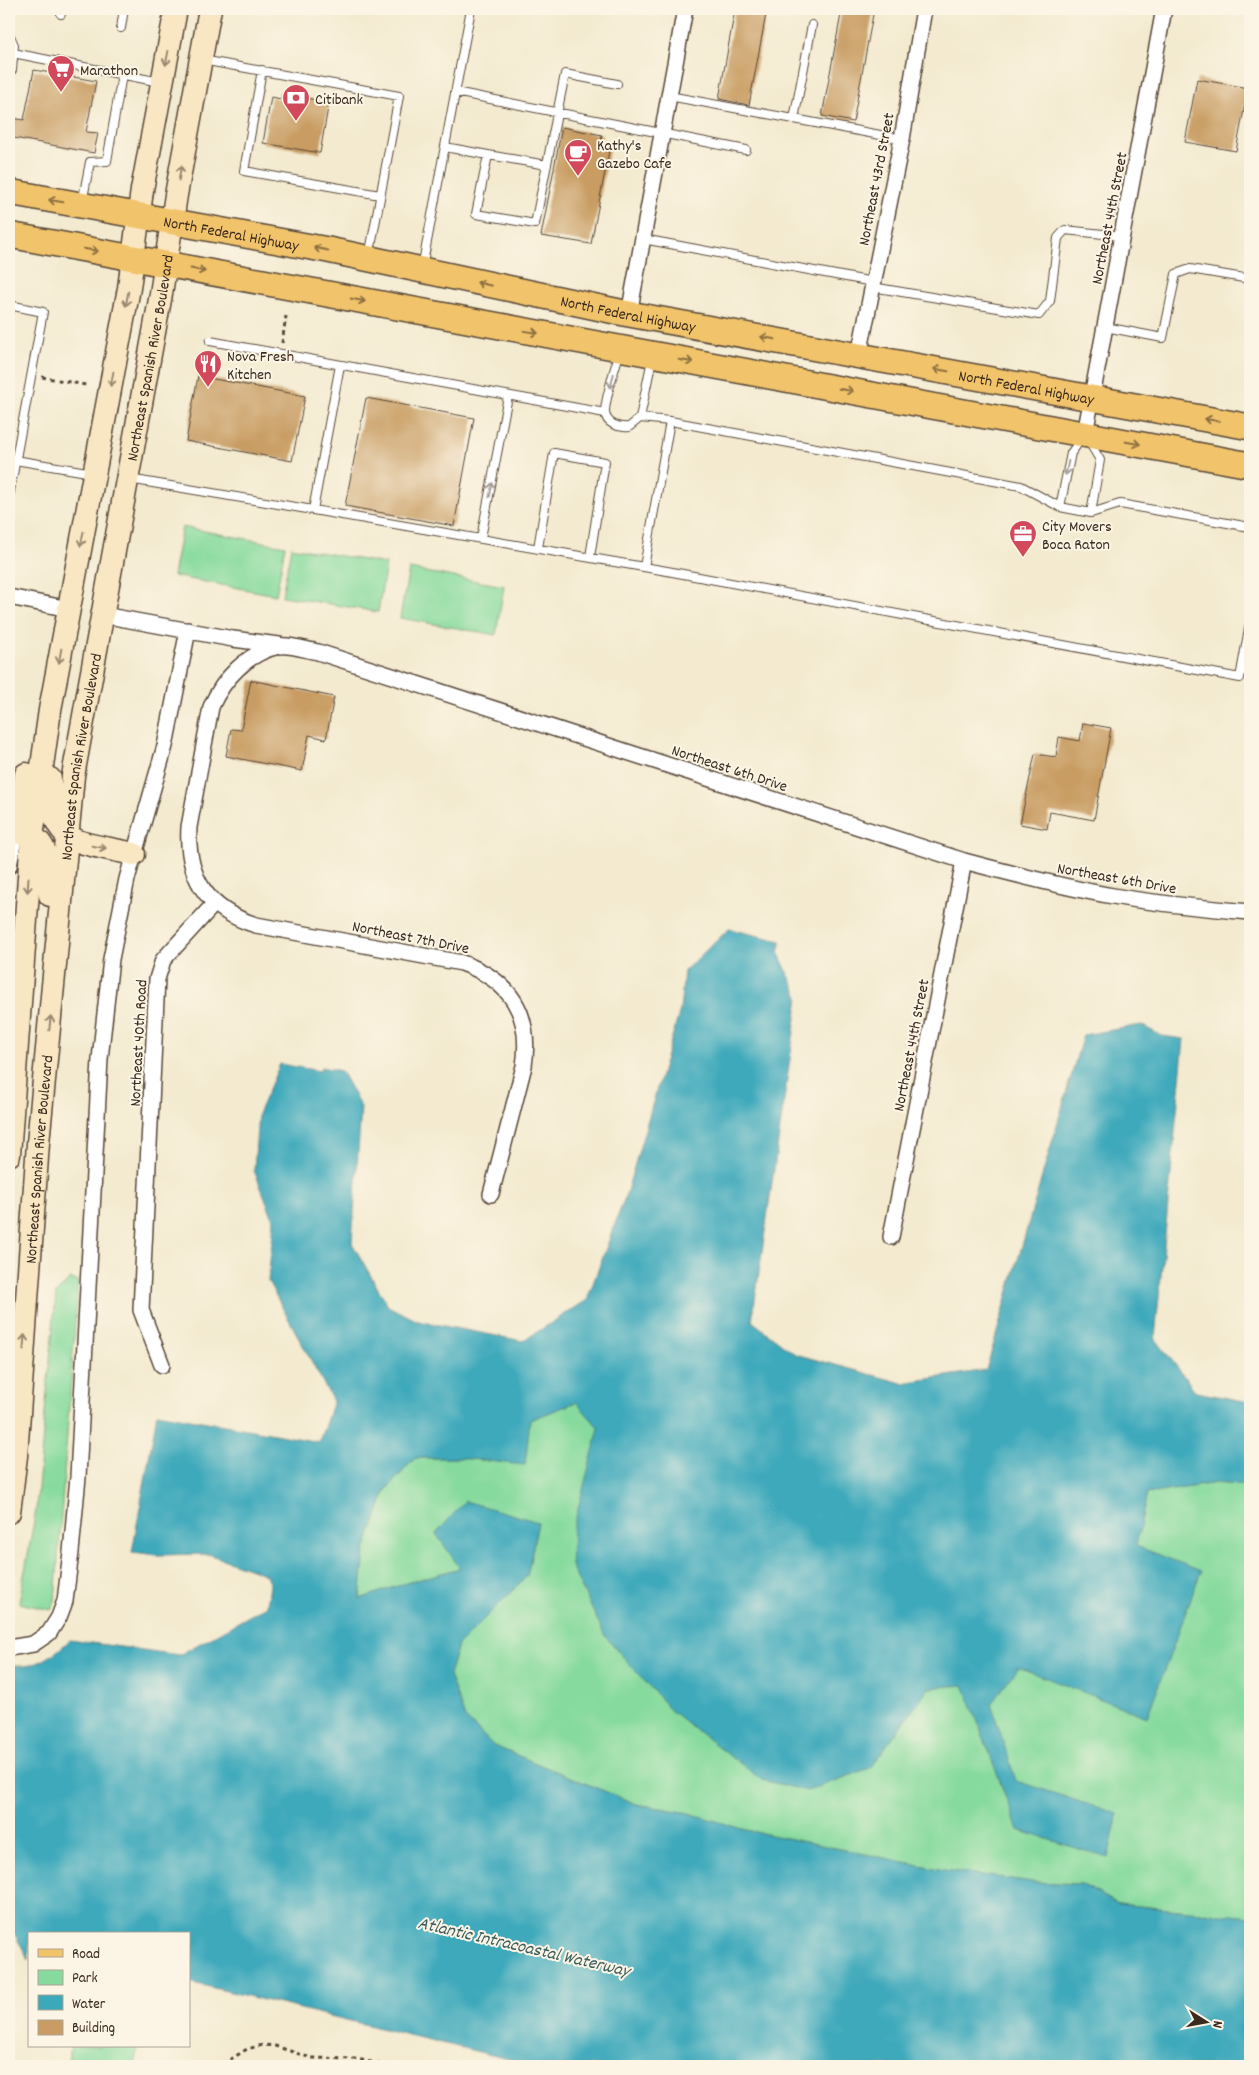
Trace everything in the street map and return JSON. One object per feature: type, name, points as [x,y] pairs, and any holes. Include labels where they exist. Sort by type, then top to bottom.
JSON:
[{"type":"main road","name":"Northeast Spanish River Boulevard","points":[[9,1155],[18,833],[50,710],[133,258],[138,216],[174,9]]},
{"type":"main road","name":"Northeast Spanish River Boulevard","points":[[9,1512],[16,1456],[38,1143],[73,776],[166,264],[210,9]]},
{"type":"main road","name":"North Federal Highway","points":[[9,192],[368,259],[629,314],[1250,427]]},
{"type":"main road","points":[[9,235],[1250,465]]},
{"type":"main road","points":[[556,337],[592,332],[614,325],[629,314]]},
{"type":"main road","points":[[621,349],[636,335],[650,329],[694,325]]},
{"type":"main road","points":[[50,710],[51,808],[60,828],[67,836],[84,844],[134,854]]},
{"type":"main road","points":[[18,833],[40,844],[48,864],[53,996]]},
{"type":"street","points":[[629,314],[685,9]]},
{"type":"street","name":"Northeast 43rd Street","points":[[859,355],[902,139],[924,9]]},
{"type":"street","name":"Northeast 44th Street","points":[[1085,434],[1164,9]]},
{"type":"street","points":[[9,597],[69,608]]},
{"type":"street","name":"Northeast 6th Drive","points":[[103,614],[318,652],[964,861],[1043,882],[1114,896],[1186,906],[1250,912]]},
{"type":"street","points":[[9,1648],[33,1644],[48,1633],[59,1617],[65,1601],[78,1477],[103,1022],[116,927],[134,854],[165,746],[188,630]]},
{"type":"street","points":[[214,904],[198,882],[190,864],[188,846],[189,827],[211,707],[219,690],[236,670],[253,656],[280,645]]},
{"type":"street","name":"Northeast Spanish River Boulevard","points":[[9,866],[18,833]]},
{"type":"street","name":"Northeast 44th Street","points":[[891,1237],[964,861]]},
{"type":"street","name":"Northeast 7th Drive","points":[[214,904],[239,920],[256,925],[462,963],[480,969],[496,980],[509,993],[522,1019],[527,1047],[524,1066],[491,1194]]},
{"type":"street","name":"Northeast 40th Road","points":[[162,1365],[141,1310],[157,979],[163,960],[214,904]]},
{"type":"lane","points":[[121,28],[124,9]]},
{"type":"lane","points":[[422,270],[471,9]]},
{"type":"lane","points":[[794,119],[812,25]]},
{"type":"lane","points":[[9,34],[14,45],[12,70]]},
{"type":"lane","points":[[13,53],[162,83]]},
{"type":"lane","points":[[200,60],[399,96],[368,259]]},
{"type":"lane","points":[[262,70],[244,170],[380,195]]},
{"type":"lane","points":[[488,155],[476,214],[535,224],[565,74],[617,84]]},
{"type":"lane","points":[[82,205],[90,162],[107,161],[122,75]]},
{"type":"lane","points":[[455,92],[746,150]]},
{"type":"lane","points":[[669,96],[902,139]]},
{"type":"lane","points":[[445,147],[547,166]]},
{"type":"lane","points":[[643,239],[1039,315],[1050,301],[1058,238],[1065,230],[1122,236]]},
{"type":"lane","points":[[1105,327],[1163,338],[1176,274],[1190,269],[1250,280]]},
{"type":"lane","points":[[9,305],[43,312],[32,374],[12,460],[9,496]]},
{"type":"lane","points":[[210,341],[605,413]]},
{"type":"lane","points":[[621,349],[605,413],[611,424],[623,428],[635,424],[640,418],[653,354]]},
{"type":"lane","points":[[313,510],[340,365]]},
{"type":"lane","points":[[481,538],[508,396]]},
{"type":"lane","points":[[640,418],[1021,486],[1060,507],[1091,513],[1120,504],[1250,527]]},
{"type":"lane","points":[[644,567],[670,422]]},
{"type":"lane","points":[[1060,507],[1071,453],[1085,434],[1100,460],[1091,513]]},
{"type":"lane","points":[[538,548],[554,453],[606,462],[590,557]]},
{"type":"lane","points":[[12,460],[94,473]]},
{"type":"lane","points":[[127,479],[590,557],[1240,678],[1250,623]]},
{"type":"path","points":[[279,354],[286,316]]},
{"type":"path","points":[[32,374],[86,385]]},
{"type":"path","points":[[223,2064],[247,2049],[263,2045],[274,2046],[311,2058],[357,2059],[389,2066]]},
{"type":"path","points":[[338,2066],[339,2058]]},
{"type":"green space","points":[[182,527],[285,546],[276,595],[173,576]]},
{"type":"green space","points":[[291,547],[386,564],[378,612],[282,596]]},
{"type":"green space","points":[[409,569],[504,586],[496,635],[400,618]]},
{"type":"green space","points":[[70,1279],[78,1281],[55,1601],[51,1610],[19,1603],[36,1510],[56,1294]]},
{"type":"green space","points":[[576,1402],[1147,1493],[1216,1483],[1250,1486],[1250,1917],[1118,1904],[1081,1884],[1033,1882],[944,1870],[746,1830],[689,1813],[636,1804],[494,1746],[465,1718],[449,1675],[458,1645],[527,1576],[538,1522],[460,1568],[406,1583],[360,1599],[365,1550],[386,1490],[415,1458],[460,1458],[530,1420]]},
{"type":"green space","points":[[71,2048],[138,2048],[134,2066],[67,2065]]},
{"type":"water","name":"Atlantic Intracoastal Waterway","points":[[729,929],[781,941],[779,954],[799,997],[752,1321],[795,1354],[902,1383],[986,1370],[1083,1035],[1141,1025],[1162,1036],[1184,1039],[1155,1338],[1196,1392],[1250,1402],[1250,1486],[1216,1483],[1147,1494],[1136,1546],[1201,1571],[1147,1717],[1018,1667],[991,1704],[1016,1781],[1118,1814],[1108,1858],[1018,1830],[964,1685],[929,1688],[870,1768],[807,1791],[762,1780],[670,1710],[605,1636],[571,1566],[573,1528],[599,1428],[576,1402],[530,1420],[525,1465],[460,1458],[415,1458],[386,1490],[365,1550],[360,1599],[406,1583],[460,1568],[436,1534],[465,1501],[538,1522],[527,1576],[458,1645],[449,1675],[465,1718],[494,1746],[636,1804],[689,1813],[746,1830],[944,1870],[1033,1882],[1081,1884],[1118,1904],[1250,1917],[1250,2066],[537,2066],[190,1982],[190,1932],[28,1932],[28,1958],[15,1935],[9,1932],[9,1665],[27,1666],[35,1664],[49,1657],[70,1640],[179,1655],[267,1606],[270,1585],[266,1575],[254,1570],[208,1554],[158,1555],[132,1552],[157,1413],[319,1442],[333,1401],[268,1281],[274,1221],[254,1170],[258,1114],[280,1064],[320,1071],[321,1067],[341,1071],[361,1107],[352,1243],[388,1306],[418,1321],[523,1341],[587,1300],[627,1191],[680,1010],[684,971]]},
{"type":"building","points":[[735,9],[767,9],[749,105],[719,99]]},
{"type":"building","points":[[842,9],[874,9],[853,122],[822,116]]},
{"type":"building","points":[[34,70],[96,81],[86,132],[98,133],[94,153],[9,137],[12,118],[24,120]]},
{"type":"building","points":[[1197,79],[1248,88],[1236,151],[1185,142]]},
{"type":"building","name":"Citibank","points":[[282,94],[329,102],[320,153],[263,143],[271,97],[281,99]]},
{"type":"building","name":"Kathy's Gazebo Cafe","points":[[562,127],[602,135],[600,145],[610,146],[591,244],[541,236]]},
{"type":"building","points":[[198,376],[305,396],[292,461],[186,441]]},
{"type":"building","points":[[366,398],[474,418],[454,526],[345,506]]},
{"type":"building","points":[[251,680],[334,697],[326,739],[309,735],[302,771],[226,756],[231,729],[241,730]]},
{"type":"building","points":[[1083,723],[1111,728],[1094,820],[1050,812],[1047,829],[1020,824],[1035,754],[1056,757],[1059,737],[1080,741]]},
{"type":"place","name":"Marathon","points":[[61,93]]},
{"type":"place","name":"Citibank","points":[[296,122]]},
{"type":"place","name":"Kathy's Gazebo Cafe","points":[[578,177]]},
{"type":"place","name":"Nova Fresh Kitchen","points":[[208,388]]},
{"type":"place","name":"City Movers Boca Raton","points":[[1023,558]]}]
